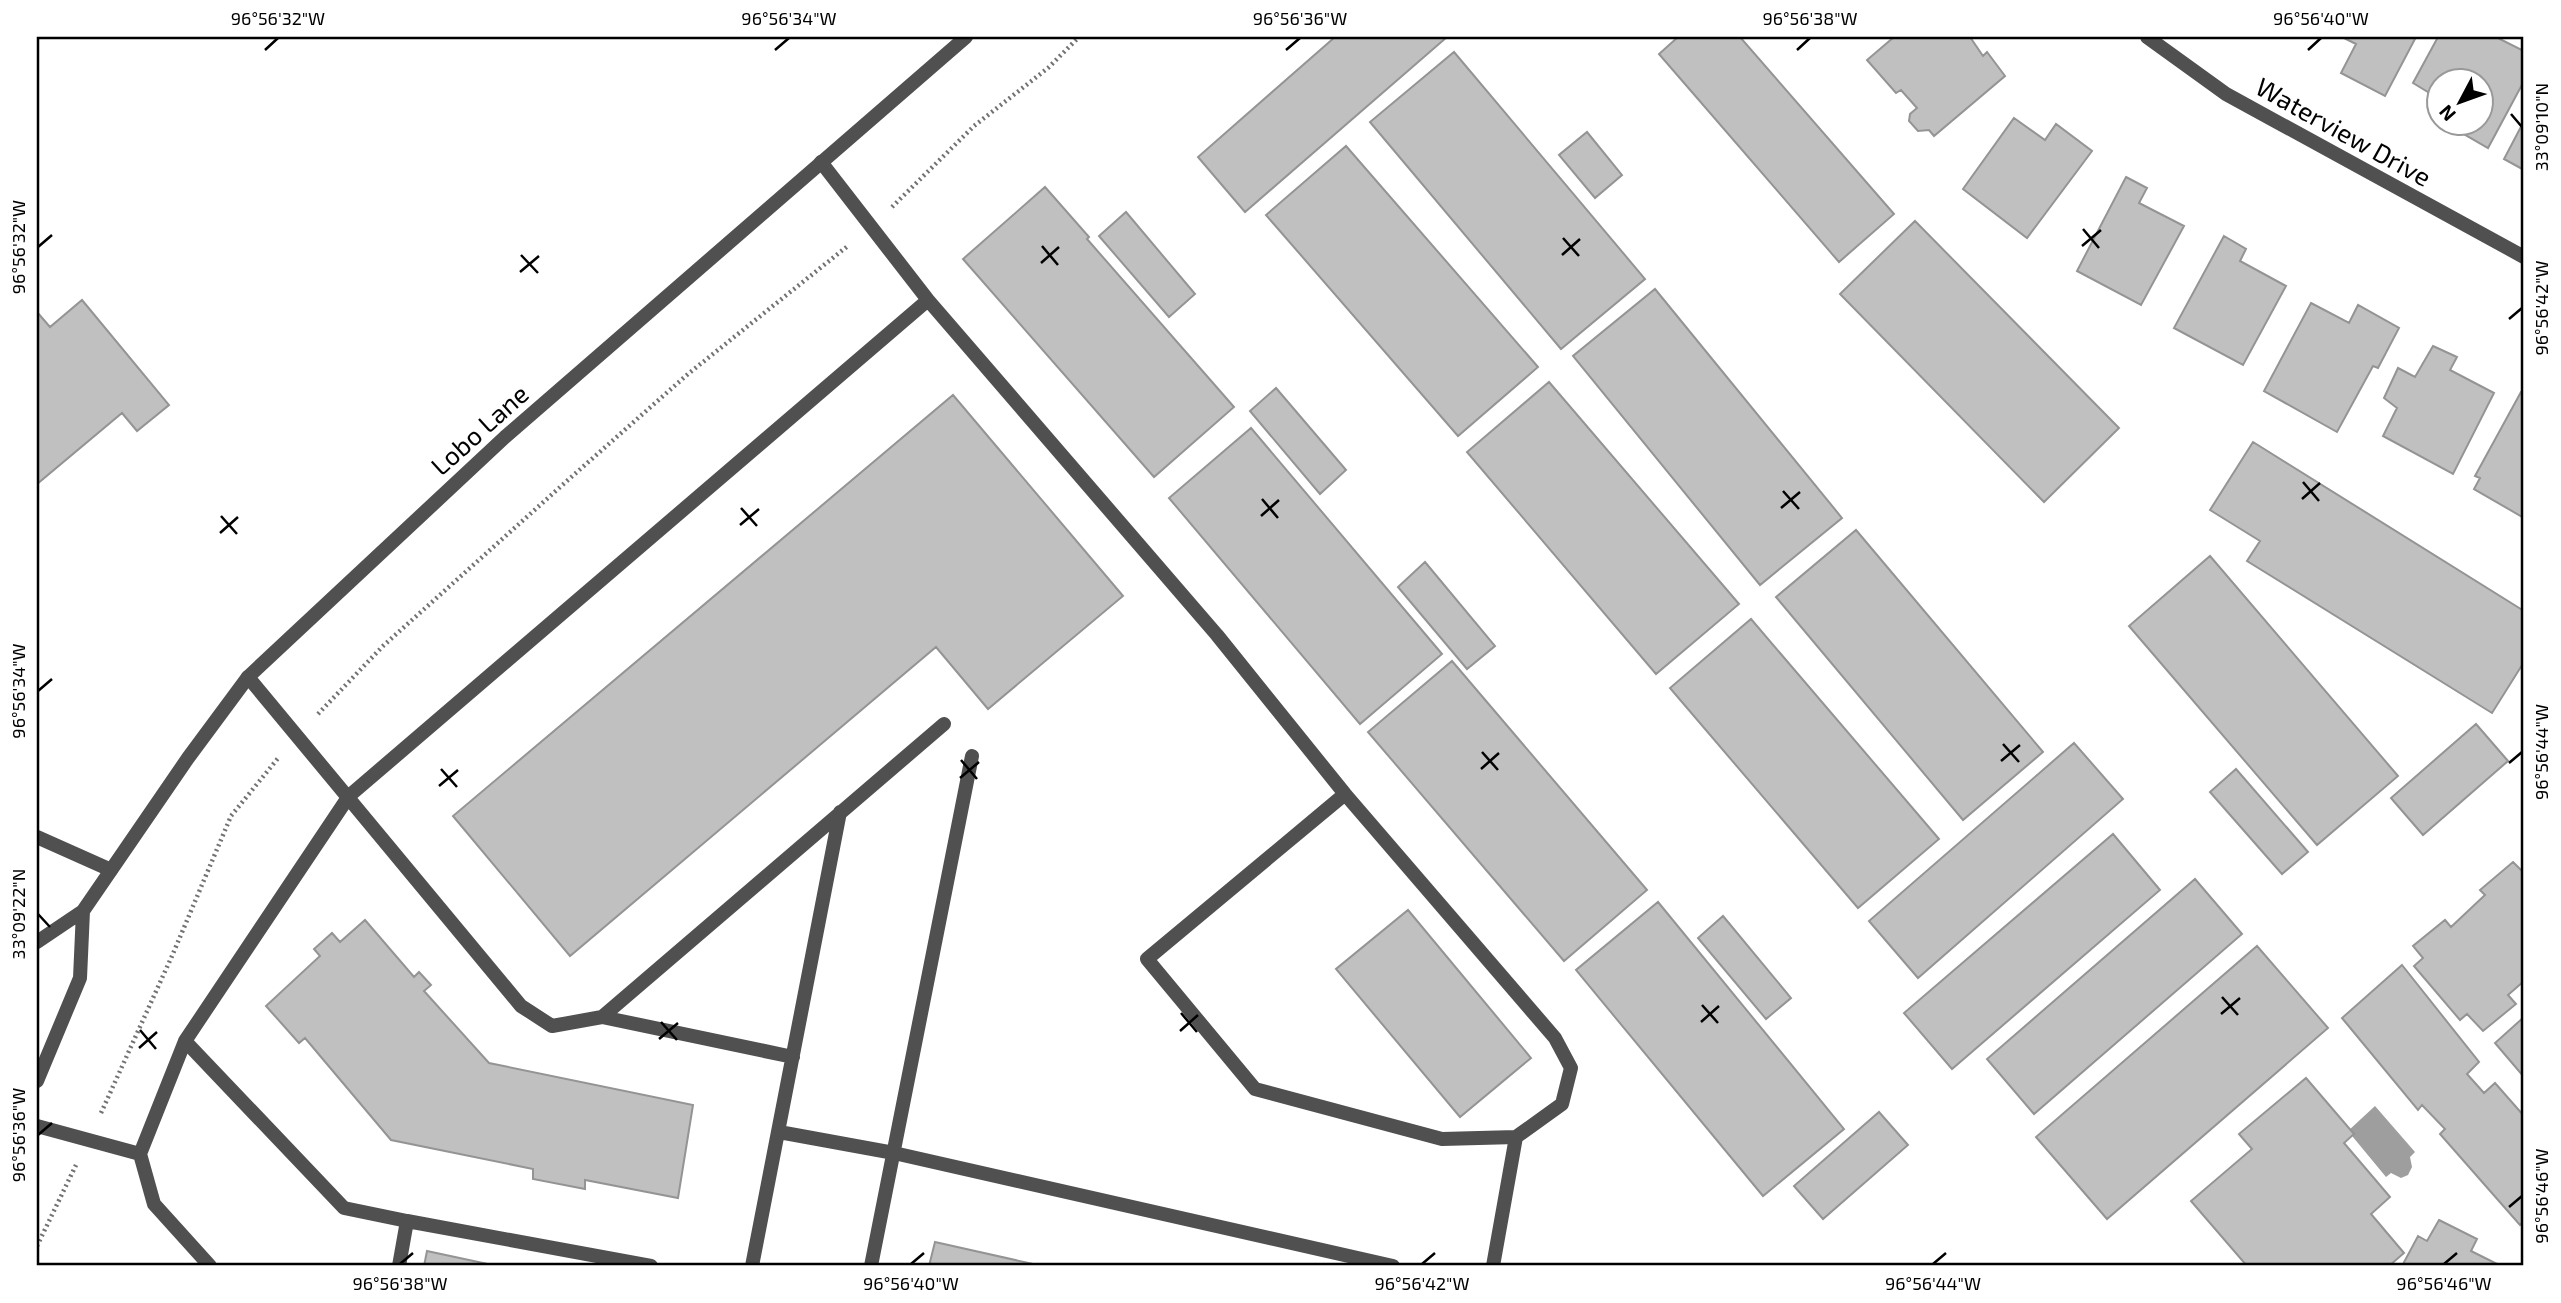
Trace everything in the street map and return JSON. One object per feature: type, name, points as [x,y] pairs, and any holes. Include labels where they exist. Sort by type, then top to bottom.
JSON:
[{"type":"street","name":"Lobo Lane","points":[[37,942],[83,911],[188,758],[248,677],[505,437],[966,37]]},
{"type":"street","name":"Waterview Drive","points":[[2147,37],[2226,94],[2524,257]]},
{"type":"street","points":[[821,162],[928,300],[1217,635],[1345,794],[1555,1038],[1571,1068],[1562,1104],[1516,1137],[1442,1139],[1255,1089],[1147,958],[1345,794]]},
{"type":"street","points":[[210,1266],[154,1204],[140,1154],[186,1041],[349,796],[928,300]]},
{"type":"street","points":[[248,677],[521,1006],[552,1026],[601,1017],[793,1057]]},
{"type":"street","points":[[601,1017],[944,723]]},
{"type":"street","points":[[871,1266],[972,756]]},
{"type":"street","points":[[752,1266],[840,813]]},
{"type":"street","points":[[37,837],[111,870]]},
{"type":"street","points":[[37,1081],[80,978],[83,911]]},
{"type":"street","points":[[186,1041],[344,1208],[651,1266]]},
{"type":"street","points":[[37,1126],[140,1154]]},
{"type":"street","points":[[779,1132],[894,1153],[1393,1266]]},
{"type":"street","points":[[1493,1266],[1516,1137]]},
{"type":"street","points":[[399,1266],[407,1221]]},
{"type":"path","points":[[37,1246],[89,1140],[172,956],[231,816],[298,735],[383,646],[568,480],[688,374],[871,227],[974,125],[1048,68],[1079,37]]},
{"type":"shaded area","points":[[2375,1106],[2415,1152],[2410,1157],[2412,1167],[2408,1175],[2401,1178],[2391,1173],[2386,1177],[2348,1131]]},
{"type":"building","points":[[1335,37],[1447,37],[1245,212],[1198,157]]},
{"type":"building","points":[[1678,37],[1740,37],[1894,214],[1839,262],[1659,54]]},
{"type":"building","points":[[1894,37],[1970,37],[1983,56],[1987,52],[2005,76],[1934,136],[1929,130],[1918,131],[1909,121],[1910,114],[1917,108],[1901,90],[1896,93],[1867,60]]},
{"type":"building","points":[[2342,37],[2416,37],[2385,96],[2341,73],[2356,44]]},
{"type":"building","points":[[2438,37],[2496,37],[2524,51],[2524,81],[2488,148],[2467,136],[2494,136],[2494,66],[2424,66],[2424,90],[2413,83]]},
{"type":"building","points":[[1454,52],[1645,279],[1561,349],[1370,122]]},
{"type":"building","points":[[2014,118],[2045,140],[2056,124],[2092,151],[2027,238],[1963,189]]},
{"type":"building","points":[[2524,121],[2524,170],[2504,159]]},
{"type":"building","points":[[1587,132],[1622,175],[1595,198],[1559,155]]},
{"type":"building","points":[[1346,146],[1538,367],[1458,436],[1266,215]]},
{"type":"building","points":[[2126,177],[2147,188],[2139,203],[2184,226],[2141,305],[2077,271]]},
{"type":"building","points":[[1045,187],[1234,407],[1154,477],[963,259]]},
{"type":"building","points":[[1126,212],[1195,294],[1169,317],[1099,236]]},
{"type":"building","points":[[1915,221],[2119,428],[2044,502],[1840,294]]},
{"type":"building","points":[[2224,236],[2246,249],[2240,261],[2286,286],[2243,365],[2174,328]]},
{"type":"building","points":[[1655,289],[1842,518],[1760,585],[1573,356]]},
{"type":"building","points":[[82,300],[169,405],[137,431],[122,413],[37,484],[37,312],[50,327]]},
{"type":"building","points":[[2311,303],[2349,323],[2358,305],[2399,328],[2378,368],[2373,366],[2337,432],[2264,391]]},
{"type":"building","points":[[2433,346],[2457,357],[2450,370],[2494,393],[2453,474],[2383,436],[2397,408],[2384,398],[2398,368],[2415,377]]},
{"type":"building","points":[[1549,382],[1739,604],[1656,674],[1467,452]]},
{"type":"building","points":[[1276,388],[1346,470],[1320,494],[1250,411]]},
{"type":"building","points":[[2521,392],[2524,393],[2524,518],[2474,489],[2480,478],[2475,476]]},
{"type":"building","points":[[953,395],[1123,596],[988,709],[936,647],[570,956],[453,816]]},
{"type":"building","points":[[1251,428],[1442,654],[1360,724],[1169,498]]},
{"type":"building","points":[[2253,442],[2524,611],[2524,662],[2492,713],[2247,561],[2260,541],[2210,510]]},
{"type":"building","points":[[1856,530],[2043,752],[1963,820],[1776,597]]},
{"type":"building","points":[[2210,556],[2398,776],[2317,845],[2129,626]]},
{"type":"building","points":[[1425,562],[1495,646],[1467,669],[1398,587]]},
{"type":"building","points":[[1751,619],[1939,839],[1858,908],[1670,688]]},
{"type":"building","points":[[1452,661],[1647,890],[1564,961],[1368,732]]},
{"type":"building","points":[[2476,724],[2508,761],[2423,835],[2391,798]]},
{"type":"building","points":[[2074,743],[2123,799],[1918,978],[1869,921]]},
{"type":"building","points":[[2236,769],[2308,852],[2282,874],[2210,792]]},
{"type":"building","points":[[2113,834],[2160,890],[1952,1069],[1904,1013]]},
{"type":"building","points":[[2513,862],[2524,873],[2524,981],[2508,995],[2516,1004],[2483,1031],[2467,1014],[2460,1020],[2414,966],[2423,958],[2413,946],[2445,920],[2451,927],[2485,895],[2480,890]]},
{"type":"building","points":[[2195,879],[2242,934],[2034,1114],[1987,1059]]},
{"type":"building","points":[[1658,902],[1844,1129],[1763,1196],[1576,970]]},
{"type":"building","points":[[1408,910],[1531,1058],[1460,1117],[1336,969]]},
{"type":"building","points":[[1723,916],[1791,998],[1766,1019],[1698,938]]},
{"type":"building","points":[[365,920],[414,977],[419,972],[431,985],[424,991],[489,1063],[693,1105],[678,1198],[585,1180],[585,1189],[533,1179],[533,1169],[391,1140],[305,1038],[299,1043],[266,1006],[320,956],[314,949],[332,933],[340,942]]},
{"type":"building","points":[[2257,946],[2328,1028],[2107,1219],[2036,1137]]},
{"type":"building","points":[[2402,965],[2479,1062],[2467,1074],[2484,1093],[2495,1083],[2524,1116],[2524,1221],[2520,1225],[2440,1134],[2445,1129],[2422,1105],[2418,1110],[2342,1018]]},
{"type":"building","points":[[2524,1017],[2524,1077],[2495,1043]]},
{"type":"building","points":[[2306,1078],[2354,1134],[2344,1143],[2390,1197],[2371,1214],[2404,1253],[2389,1266],[2247,1266],[2191,1201],[2252,1149],[2239,1134]]},
{"type":"building","points":[[1879,1112],[1908,1145],[1823,1219],[1794,1186]]},
{"type":"building","points":[[2439,1220],[2477,1239],[2471,1251],[2501,1266],[2402,1266],[2418,1236],[2427,1241]]},
{"type":"building","points":[[935,1242],[1042,1266],[929,1266]]},
{"type":"building","points":[[427,1251],[497,1266],[424,1266]]}]
